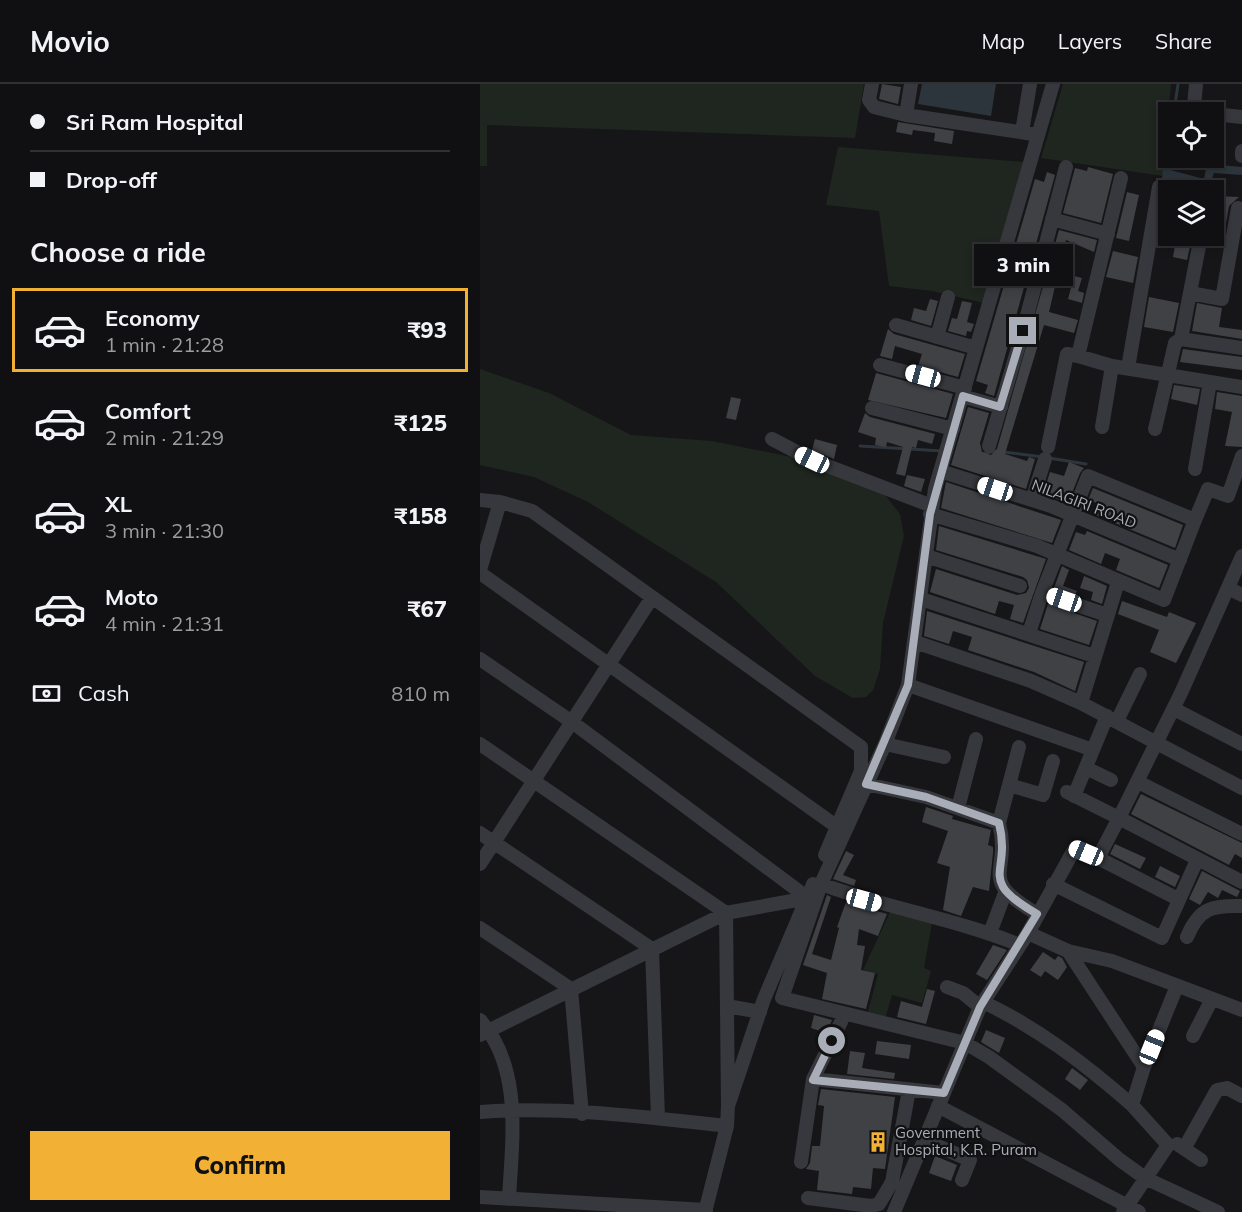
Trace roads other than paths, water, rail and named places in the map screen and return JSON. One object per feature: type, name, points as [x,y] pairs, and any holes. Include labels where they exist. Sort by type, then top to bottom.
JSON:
[{"type":"street","points":[[872,84],[869,100],[874,107],[906,115],[1028,133],[1030,84]]},
{"type":"street","points":[[906,115],[911,84]]},
{"type":"street","points":[[1053,84],[935,489],[908,685],[885,744],[821,884],[782,998],[964,1043],[989,1057],[1062,1110],[1120,1160],[1145,1178],[1218,1212]]},
{"type":"street","points":[[1194,102],[1196,84]]},
{"type":"street","points":[[1224,115],[1242,117]]},
{"type":"street","points":[[1242,151],[1242,156]]},
{"type":"street","points":[[988,447],[1023,331],[1066,167]]},
{"type":"street","points":[[1078,356],[1121,178]]},
{"type":"street","points":[[1128,368],[1158,198]]},
{"type":"street","points":[[1190,293],[1222,299],[1238,208]]},
{"type":"street","points":[[1052,219],[1107,234]]},
{"type":"street","points":[[1181,339],[1199,246]]},
{"type":"street","points":[[937,337],[948,297]]},
{"type":"street","points":[[896,326],[976,348]]},
{"type":"street","points":[[1155,429],[1175,343],[1181,339],[1242,348]]},
{"type":"street","points":[[1032,500],[1047,453],[1067,354],[1112,366],[1242,387]]},
{"type":"street","points":[[880,365],[964,392],[1000,407]]},
{"type":"street","points":[[1102,428],[1112,366]]},
{"type":"street","points":[[1195,469],[1210,382]]},
{"type":"street","points":[[872,408],[953,429]]},
{"type":"street","points":[[772,439],[812,460],[931,510],[1037,546],[1164,600],[1208,489],[1228,496],[1242,456]]},
{"type":"street","name":"NILAGIRI ROAD","points":[[940,471],[1073,515],[1180,560]]},
{"type":"street","points":[[1029,633],[1042,593],[1088,476],[1195,520]]},
{"type":"street","points":[[480,500],[500,502],[532,511],[651,599],[861,747],[861,771],[760,1012],[728,1106]]},
{"type":"street","points":[[500,502],[480,572],[836,826]]},
{"type":"street","points":[[926,556],[1020,586]]},
{"type":"street","points":[[1098,858],[1174,709],[1242,556]]},
{"type":"street","points":[[1081,703],[1118,582]]},
{"type":"street","points":[[1228,588],[1242,595]]},
{"type":"street","points":[[1042,593],[1107,615]]},
{"type":"street","points":[[480,864],[651,599]]},
{"type":"street","points":[[921,599],[1094,656]]},
{"type":"street","points":[[915,642],[1030,681],[1081,703],[1242,788]]},
{"type":"street","points":[[480,658],[572,722],[808,898]]},
{"type":"street","points":[[1140,674],[1093,750],[1086,768],[1070,794],[1242,882]]},
{"type":"street","points":[[908,685],[1093,750]]},
{"type":"street","points":[[1174,709],[1242,744]]},
{"type":"street","points":[[958,808],[976,739]]},
{"type":"street","points":[[480,744],[726,913]]},
{"type":"street","points":[[885,744],[944,757]]},
{"type":"street","points":[[990,933],[1005,893],[998,871],[1004,841],[999,823],[1019,747]]},
{"type":"street","points":[[1009,784],[1043,795],[1053,761]]},
{"type":"street","points":[[1086,768],[1111,780]]},
{"type":"street","points":[[1138,782],[1242,834]]},
{"type":"street","points":[[866,784],[926,797],[999,823]]},
{"type":"street","points":[[480,833],[652,949]]},
{"type":"street","points":[[894,1212],[981,1004],[1028,933],[1053,884],[1075,848],[1178,899]]},
{"type":"street","points":[[1053,884],[1162,938],[1197,860]]},
{"type":"street","points":[[821,884],[864,900],[990,933],[1020,945]]},
{"type":"street","points":[[1005,893],[1037,914]]},
{"type":"street","points":[[509,1199],[513,1110],[503,1058],[483,1028],[571,989],[726,913],[808,898]]},
{"type":"street","points":[[1187,937],[1194,920],[1202,913],[1213,907],[1242,906]]},
{"type":"street","points":[[480,1197],[706,1211],[727,1126],[726,913]]},
{"type":"street","points":[[480,928],[571,989]]},
{"type":"street","points":[[1028,933],[1068,951],[1112,961],[1242,1010]]},
{"type":"street","points":[[652,949],[658,1118]]},
{"type":"street","points":[[1068,951],[1144,1067]]},
{"type":"street","points":[[1131,1105],[1177,986]]},
{"type":"street","points":[[947,987],[1019,1019],[1050,1039],[1131,1105],[1167,1142],[1185,1147],[1202,1160]]},
{"type":"street","points":[[571,989],[582,1114]]},
{"type":"street","points":[[1193,1036],[1212,999]]},
{"type":"street","points":[[727,1006],[760,1012]]},
{"type":"street","points":[[801,1162],[813,1080],[841,1022]]},
{"type":"street","points":[[813,1080],[909,1090],[941,1100],[1045,1164],[1125,1208],[1139,1212]]},
{"type":"street","points":[[1185,1147],[1217,1090],[1227,1088],[1242,1096]]},
{"type":"street","points":[[808,1198],[871,1206],[879,1204],[892,1182],[909,1090]]},
{"type":"street","points":[[480,1112],[513,1110],[658,1118],[727,1126]]},
{"type":"street","points":[[924,1140],[970,1160],[962,1180]]},
{"type":"street","points":[[1125,1208],[1168,1147],[1167,1142]]},
{"type":"waterway","points":[[1175,102],[1178,84]]},
{"type":"waterway","points":[[1165,173],[1166,168]]},
{"type":"waterway","points":[[860,446],[942,451]]},
{"type":"waterway","points":[[981,454],[996,451],[1043,457]]},
{"type":"waterway","points":[[1049,458],[1086,464]]},
{"type":"place","name":"Government Hospital, K.R. Puram","points":[[878,1142]]}]
